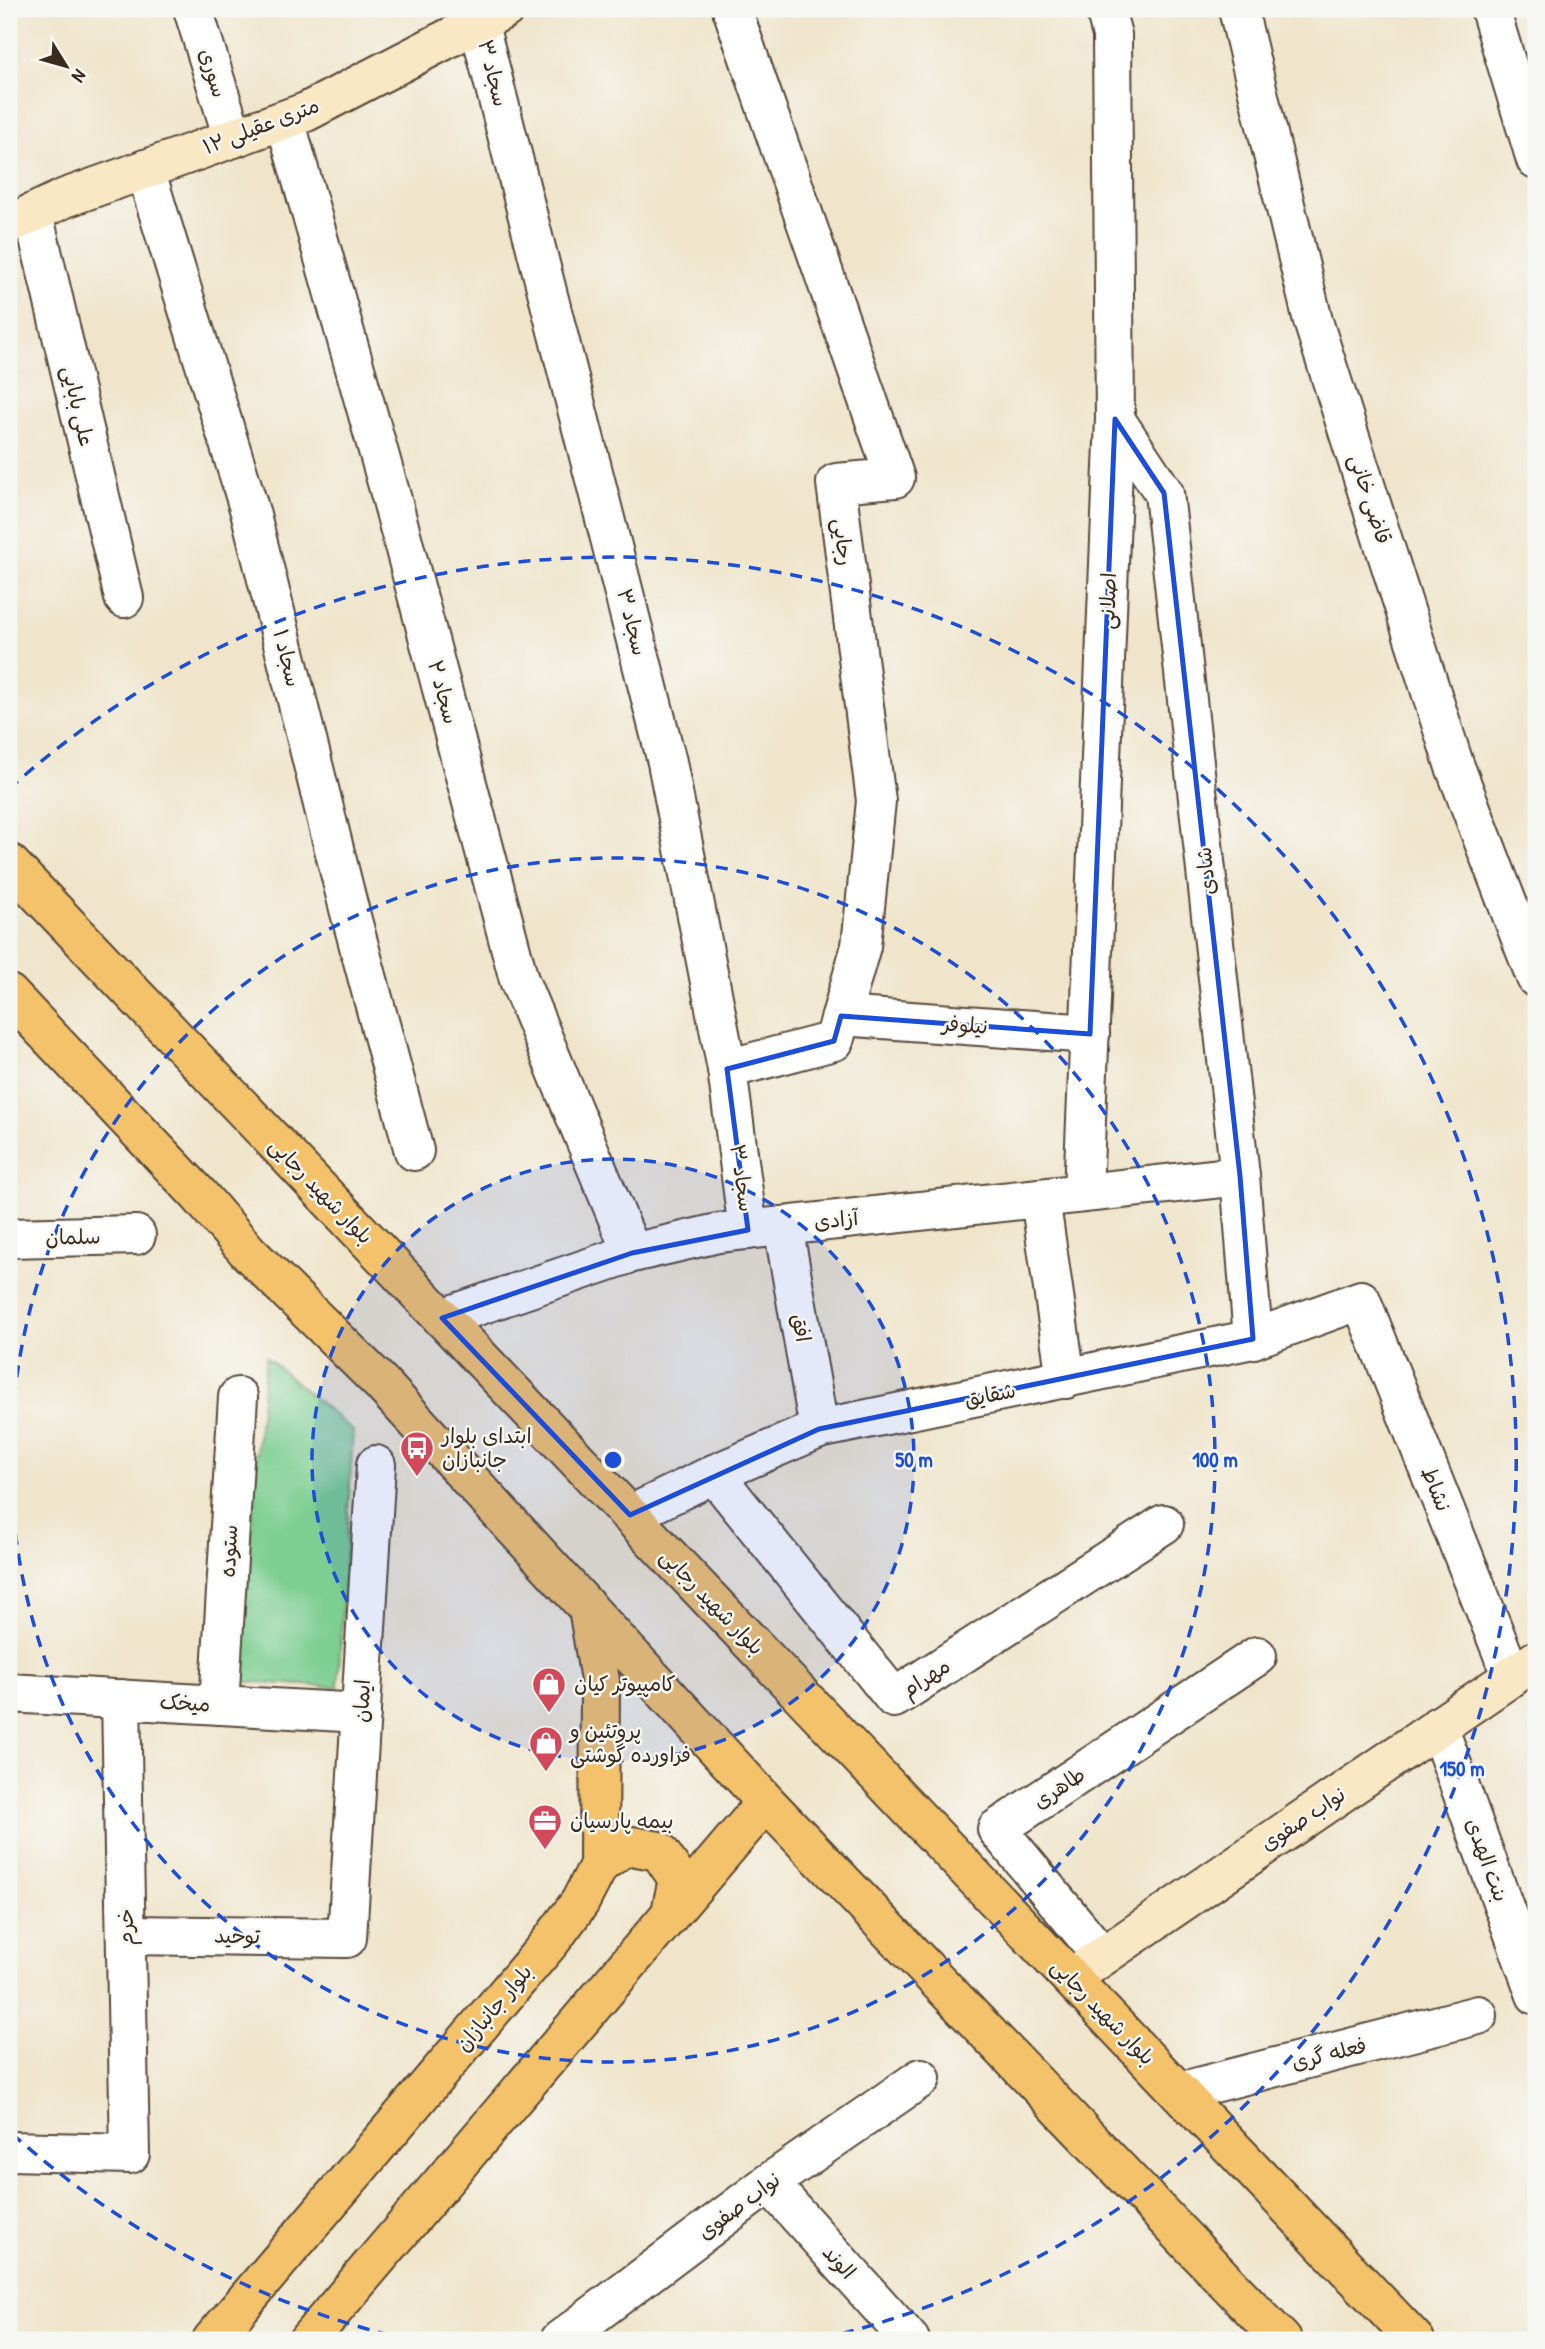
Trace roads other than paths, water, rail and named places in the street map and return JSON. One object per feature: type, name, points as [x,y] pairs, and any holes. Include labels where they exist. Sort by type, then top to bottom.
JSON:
[{"type":"main road","name":"بلوار شهید رجایی","points":[[9,863],[1415,2340]]},
{"type":"main road","points":[[9,994],[248,1252],[381,1382],[766,1802],[1282,2340]]},
{"type":"main road","name":"بلوار جانبازان","points":[[212,2340],[551,1941],[580,1902],[599,1865],[600,1680],[588,1608]]},
{"type":"main road","points":[[308,2340],[766,1802]]},
{"type":"main road","points":[[599,1865],[626,1845],[659,1851],[678,1879],[671,1912]]},
{"type":"street","name":"سوری","points":[[193,9],[233,138]]},
{"type":"street","name":"رجایی","points":[[727,1069],[834,1041],[861,946],[876,801],[836,483],[895,478],[732,9]]},
{"type":"street","name":"اصلانی","points":[[1083,1193],[1115,419],[1112,49],[1105,9]]},
{"type":"street","name":"قاضی خانی","points":[[1238,9],[1313,321],[1454,764],[1536,978]]},
{"type":"street","points":[[1490,9],[1536,160]]},
{"type":"street","name":"۱۲ متری عقیلی","points":[[21,219],[65,198],[285,120],[486,13]]},
{"type":"street","name":"سجاد ۳","points":[[486,13],[667,762],[727,1069],[766,1228]]},
{"type":"street","name":"سجاد ۲","points":[[285,120],[392,500],[519,980],[632,1253]]},
{"type":"street","name":"سجاد ۱","points":[[145,169],[251,515],[348,905],[414,1150]]},
{"type":"street","name":"علی بابایی","points":[[21,219],[124,598]]},
{"type":"street","name":"شادی","points":[[1115,419],[1164,493],[1240,1176],[1253,1339]]},
{"type":"street","name":"نیلوفر","points":[[841,1016],[1090,1034]]},
{"type":"street","name":"آزادی","points":[[442,1318],[632,1253],[718,1233],[1240,1176]]},
{"type":"street","points":[[1040,1198],[1066,1379]]},
{"type":"street","name":"افق","points":[[766,1228],[819,1429]]},
{"type":"street","name":"سلمان","points":[[9,1238],[136,1236]]},
{"type":"street","name":"شقایق","points":[[630,1516],[714,1474],[819,1429],[1253,1339],[1361,1300]]},
{"type":"street","name":"نشاط","points":[[1361,1300],[1524,1669]]},
{"type":"street","name":"ستوده","points":[[219,1705],[238,1397]]},
{"type":"street","name":"ایمان","points":[[347,1938],[376,1465]]},
{"type":"street","name":"مهرام","points":[[714,1474],[894,1698],[1164,1524]]},
{"type":"street","name":"طاهری","points":[[1102,1956],[997,1829],[1257,1656]]},
{"type":"street","name":"نواب صفوی","points":[[1071,1978],[1524,1669]]},
{"type":"street","name":"میخک","points":[[9,1693],[361,1713]]},
{"type":"street","name":"خرم","points":[[9,2151],[130,2154],[121,1699]]},
{"type":"street","name":"بنت الهدی","points":[[1438,1726],[1536,1995]]},
{"type":"street","name":"توحید","points":[[126,1934],[347,1938]]},
{"type":"street","name":"فعله گری","points":[[1180,2092],[1478,2015]]},
{"type":"street","name":"نواب صفوی","points":[[560,2340],[769,2183],[921,2078]]},
{"type":"street","name":"الوند","points":[[769,2183],[910,2340]]},
{"type":"place","name":"ابتدای بلوار جانبازان","points":[[417,1478]]},
{"type":"place","name":"کامپیوتر کیان","points":[[549,1714]]},
{"type":"place","name":"پروتئین و فراورده گوشتی","points":[[546,1773]]},
{"type":"place","name":"بیمه پارسیان","points":[[545,1851]]}]
